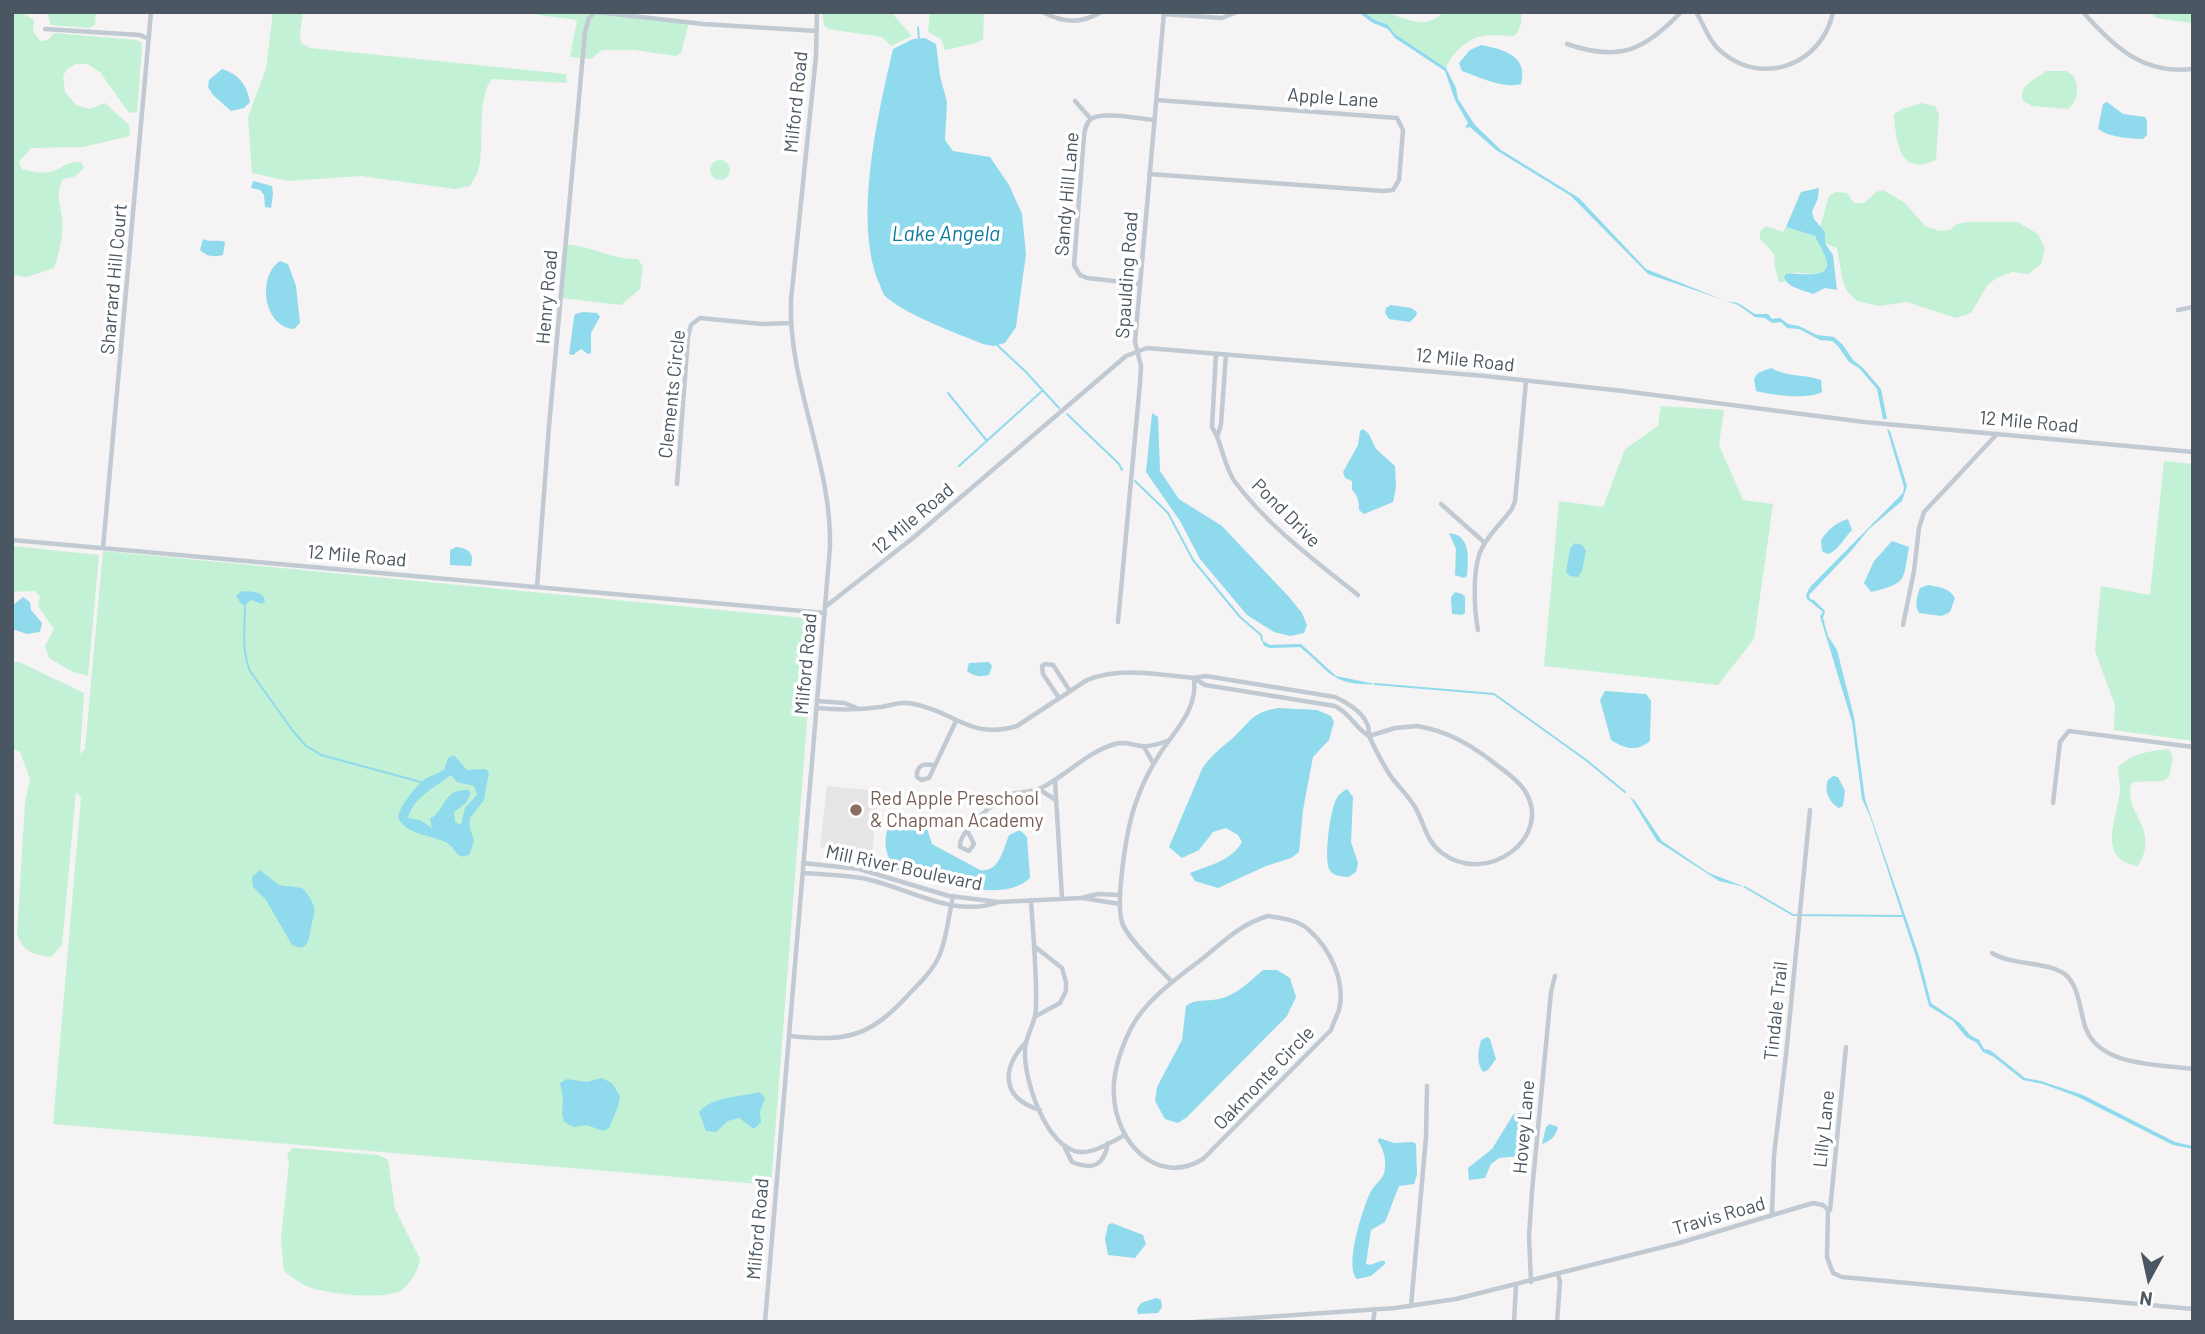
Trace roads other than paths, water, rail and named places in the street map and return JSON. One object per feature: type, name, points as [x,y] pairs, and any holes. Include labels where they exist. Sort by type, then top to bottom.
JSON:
[{"type":"street","name":"Sharrard Hill Court","points":[[103,548],[151,12]]},
{"type":"street","points":[[594,12],[703,24],[817,31]]},
{"type":"street","name":"Henry Road","points":[[537,587],[585,32],[594,12]]},
{"type":"street","name":"Milford Road","points":[[765,1322],[830,547],[830,516],[821,466],[796,370],[790,323],[817,12]]},
{"type":"street","points":[[1043,12],[1074,22],[1101,12]]},
{"type":"street","points":[[1164,13],[1222,18],[1237,12]]},
{"type":"street","points":[[1567,44],[1591,52],[1615,54],[1639,46],[1666,28],[1681,12]]},
{"type":"street","points":[[1696,12],[1712,41],[1723,53],[1746,66],[1767,69],[1792,64],[1809,54],[1826,35],[1833,12]]},
{"type":"street","points":[[2083,12],[2137,61],[2154,67],[2193,69]]},
{"type":"street","name":"Spaulding Road","points":[[1118,622],[1140,383],[1141,366],[1136,351],[1140,284],[1164,13]]},
{"type":"street","points":[[44,29],[139,35],[149,39]]},
{"type":"street","name":"Apple Lane","points":[[1149,174],[1383,191],[1393,190],[1399,180],[1403,130],[1397,118],[1157,100]]},
{"type":"street","points":[[1075,101],[1091,119]]},
{"type":"street","name":"Sandy Hill Lane","points":[[1140,284],[1087,278],[1080,275],[1074,265],[1084,135],[1087,122],[1091,119],[1108,116],[1155,120]]},
{"type":"street","points":[[2178,310],[2193,307]]},
{"type":"street","name":"Clements Circle","points":[[677,484],[691,325],[696,320],[705,318],[762,324],[790,323]]},
{"type":"street","name":"12 Mile Road","points":[[12,541],[825,610],[1126,356],[1147,348],[1526,381],[1864,422],[2193,452]]},
{"type":"street","name":"Pond Drive","points":[[1216,354],[1212,427],[1217,435],[1222,457],[1235,481],[1289,540],[1358,594]]},
{"type":"street","name":"Pond Drive","points":[[1217,435],[1221,425],[1226,354]]},
{"type":"street","points":[[1478,630],[1475,596],[1479,559],[1485,544],[1512,509],[1515,501],[1526,381]]},
{"type":"street","points":[[1214,390],[1222,390]]},
{"type":"street","points":[[1903,625],[1924,512],[1997,433]]},
{"type":"street","points":[[1441,504],[1485,544]]},
{"type":"street","points":[[1059,698],[1043,674],[1042,666],[1045,664],[1053,665],[1070,691]]},
{"type":"street","points":[[816,708],[845,710],[901,702],[913,703],[978,730],[1005,729],[1017,726],[1099,675],[1118,672],[1194,678],[1206,676],[1335,697],[1360,713],[1370,729],[1369,736],[1378,756],[1415,806],[1426,835],[1444,855],[1460,862],[1479,865],[1499,861],[1521,844],[1531,815],[1524,789],[1464,741],[1439,730],[1417,726],[1395,728],[1369,736],[1362,732],[1350,715],[1335,706],[1205,685],[1194,678]]},
{"type":"street","points":[[1172,982],[1123,926],[1120,895],[1133,811],[1146,775],[1184,721],[1192,704],[1194,678]]},
{"type":"street","points":[[817,701],[844,703],[856,707]]},
{"type":"street","points":[[934,765],[956,720]]},
{"type":"street","points":[[2053,803],[2060,742],[2068,731],[2193,747]]},
{"type":"street","points":[[967,830],[1001,799],[1015,793],[1039,789],[1113,744],[1129,743],[1143,747],[1168,741]]},
{"type":"street","points":[[1143,747],[1153,763]]},
{"type":"street","points":[[1055,780],[1062,898]]},
{"type":"street","points":[[1039,789],[1056,801]]},
{"type":"street","name":"Tindale Trail","points":[[1772,1215],[1775,1143],[1810,810]]},
{"type":"street","name":"Mill River Boulevard","points":[[803,863],[859,869],[953,896],[999,902],[1081,898],[1120,904]]},
{"type":"street","name":"Mill River Boulevard","points":[[803,873],[861,878],[951,905],[970,908],[999,902]]},
{"type":"street","name":"Mill River Boulevard","points":[[1081,898],[1098,894],[1120,895]]},
{"type":"street","points":[[789,1036],[837,1039],[864,1031],[896,1009],[923,980],[938,958],[953,896]]},
{"type":"street","points":[[1031,900],[1036,1016],[1027,1042],[1026,1068],[1040,1110],[1072,1162],[1097,1165],[1104,1157],[1108,1143]]},
{"type":"street","name":"Oakmonte Circle","points":[[1268,916],[1288,919],[1308,929],[1335,964],[1340,992],[1339,1009],[1331,1030],[1203,1159],[1193,1165],[1173,1169],[1158,1166],[1144,1157],[1125,1135],[1114,1096],[1118,1061],[1131,1028],[1150,1002],[1172,982],[1249,921],[1268,916]]},
{"type":"street","points":[[1033,945],[1062,968],[1066,982],[1066,991],[1060,1003],[1036,1016]]},
{"type":"street","points":[[1992,953],[2001,959],[2048,967],[2067,976],[2074,987],[2087,1031],[2098,1047],[2120,1058],[2193,1069]]},
{"type":"street","name":"Hovey Lane","points":[[1531,1282],[1529,1237],[1532,1191],[1550,992],[1555,976]]},
{"type":"street","points":[[1027,1042],[1015,1054],[1008,1072],[1009,1081],[1016,1097],[1040,1110]]},
{"type":"street","name":"Lilly Lane","points":[[1829,1215],[1846,1047]]},
{"type":"street","points":[[1411,1306],[1426,1137],[1426,1086]]},
{"type":"street","points":[[1064,1147],[1090,1152],[1125,1135]]},
{"type":"street","name":"Travis Road","points":[[1194,1322],[1411,1306],[1516,1286],[1679,1243],[1813,1203],[1826,1207],[1829,1215]]},
{"type":"street","points":[[1829,1215],[1828,1263],[1833,1273],[1842,1277],[2193,1309]]},
{"type":"street","points":[[1557,1322],[1560,1281],[1558,1275]]},
{"type":"street","points":[[1514,1322],[1516,1286]]},
{"type":"street","points":[[1373,1322],[1375,1309]]},
{"type":"water","points":[[1358,12],[1366,13],[1387,24],[1395,34],[1446,68],[1456,88],[1458,99],[1475,125],[1501,150],[1579,198],[1646,269],[1724,300],[1648,274],[1571,196],[1496,150],[1470,127],[1465,128],[1468,123],[1455,100],[1445,71],[1395,38],[1388,29],[1373,23]]},
{"type":"water","name":"Lake Angela","points":[[925,38],[936,44],[947,102],[945,140],[953,151],[990,157],[1009,185],[1022,214],[1026,254],[1016,327],[1005,343],[993,346],[933,324],[886,297],[872,258],[868,229],[871,167],[893,49],[913,39]]},
{"type":"water","points":[[1481,45],[1498,49],[1518,60],[1522,74],[1521,84],[1499,84],[1462,71],[1459,63],[1470,50]]},
{"type":"water","points":[[222,69],[238,77],[247,90],[250,102],[244,108],[231,111],[208,87],[209,80]]},
{"type":"water","points":[[2107,102],[2123,114],[2145,117],[2147,135],[2143,139],[2126,138],[2098,129],[2103,104]]},
{"type":"water","points":[[253,181],[272,186],[271,208],[265,207],[264,195],[260,190],[251,188]]},
{"type":"water","points":[[1819,188],[1812,212],[1814,219],[1825,232],[1825,243],[1833,255],[1837,290],[1825,288],[1813,294],[1793,286],[1784,278],[1786,274],[1822,272],[1827,262],[1815,236],[1786,227],[1801,192]]},
{"type":"water","points":[[203,239],[225,242],[223,255],[211,256],[200,250]]},
{"type":"water","points":[[280,261],[288,264],[296,286],[300,323],[294,329],[276,320],[267,300],[268,278]]},
{"type":"water","points":[[1727,301],[1738,303],[1755,314],[1768,314],[1772,319],[1780,318],[1788,324],[1817,335],[1834,337],[1881,389],[1887,419],[1883,419],[1877,389],[1832,341],[1820,340],[1799,329],[1787,328],[1781,322],[1772,323],[1765,318],[1755,317]]},
{"type":"water","points":[[1391,305],[1411,308],[1417,312],[1416,316],[1410,322],[1389,319],[1385,313],[1386,308]]},
{"type":"water","points":[[597,313],[600,317],[591,333],[591,353],[581,349],[573,355],[569,354],[575,314]]},
{"type":"water","points":[[1771,368],[1821,380],[1822,392],[1799,396],[1756,391],[1754,379],[1758,373]]},
{"type":"water","points":[[1152,413],[1158,417],[1160,471],[1179,499],[1222,526],[1289,597],[1302,613],[1307,625],[1304,633],[1290,636],[1274,632],[1247,615],[1200,559],[1180,521],[1146,472]]},
{"type":"water","points":[[1363,429],[1369,434],[1376,449],[1395,466],[1396,487],[1393,502],[1364,514],[1359,510],[1357,497],[1352,490],[1352,481],[1345,478],[1343,472],[1358,445],[1360,431]]},
{"type":"water","points":[[1887,429],[1890,431],[1907,486],[1902,501],[1869,529],[1809,595],[1810,599],[1825,611],[1823,618],[1828,636],[1837,650],[1854,717],[1865,799],[1919,956],[1931,1003],[1960,1023],[1970,1035],[1979,1040],[1984,1049],[1990,1050],[2025,1078],[2083,1095],[2175,1142],[2193,1146],[2193,1149],[2173,1145],[2078,1097],[2023,1080],[1994,1057],[1983,1052],[1953,1021],[1929,1006],[1916,957],[1862,799],[1852,722],[1820,616],[1823,612],[1807,599],[1806,595],[1810,587],[1903,493],[1904,487]]},
{"type":"water","points":[[1848,519],[1852,530],[1841,544],[1828,554],[1822,551],[1821,540],[1824,536]]},
{"type":"water","points":[[1449,533],[1462,538],[1467,549],[1467,576],[1464,578],[1455,575],[1456,549]]},
{"type":"water","points":[[1892,541],[1909,547],[1904,574],[1897,583],[1871,592],[1864,583],[1874,561]]},
{"type":"water","points":[[1575,543],[1582,545],[1586,551],[1578,577],[1570,576],[1566,572],[1570,549]]},
{"type":"water","points":[[456,547],[470,552],[471,566],[450,565],[450,550]]},
{"type":"water","points":[[1928,585],[1943,588],[1953,595],[1955,598],[1950,612],[1942,616],[1919,613],[1916,604],[1919,591]]},
{"type":"water","points":[[242,591],[259,593],[265,601],[262,604],[251,600],[245,605],[241,604],[236,596]]},
{"type":"water","points":[[1455,592],[1465,597],[1465,613],[1462,615],[1452,614],[1451,597]]},
{"type":"water","points":[[23,597],[30,602],[31,610],[42,623],[40,632],[27,634],[12,629],[12,606]]},
{"type":"water","points":[[1262,640],[1270,645],[1301,644],[1336,676],[1375,684],[1340,680],[1300,647],[1270,648],[1264,646]]},
{"type":"water","points":[[989,662],[992,666],[989,675],[978,676],[967,671],[969,663]]},
{"type":"water","points":[[1605,691],[1646,694],[1651,701],[1650,741],[1640,747],[1630,748],[1611,740],[1600,700]]},
{"type":"water","points":[[1279,708],[1317,710],[1331,716],[1334,722],[1329,740],[1313,757],[1303,810],[1299,852],[1291,858],[1266,866],[1218,888],[1195,881],[1190,873],[1226,858],[1242,842],[1238,835],[1226,828],[1213,832],[1199,850],[1182,858],[1169,847],[1202,769],[1212,756],[1253,718]]},
{"type":"water","points":[[454,755],[467,770],[485,769],[489,772],[484,800],[470,818],[474,840],[470,854],[465,856],[457,854],[441,840],[406,828],[398,817],[416,787],[444,770],[448,758]],"holes":[[[451,775],[457,782],[474,786],[477,795],[465,808],[461,825],[455,822],[454,812],[466,803],[471,793],[468,790],[449,796],[430,819],[432,828],[420,820],[408,818],[415,803],[432,788]]]},
{"type":"water","points":[[1833,776],[1838,777],[1845,791],[1843,806],[1839,808],[1832,803],[1827,792],[1828,780]]},
{"type":"water","points":[[1347,789],[1353,797],[1351,842],[1358,863],[1356,872],[1349,877],[1331,872],[1327,854],[1335,802]]},
{"type":"water","points":[[1630,797],[1662,841],[1709,873],[1745,887],[1719,881],[1657,841]]},
{"type":"water","points":[[905,815],[924,819],[932,844],[980,870],[992,868],[996,864],[1009,835],[1020,830],[1027,837],[1030,878],[1017,886],[1002,890],[984,890],[965,888],[897,870],[888,856],[887,831],[897,818]]},
{"type":"water","points":[[260,870],[279,885],[302,888],[311,899],[314,913],[308,942],[302,947],[292,945],[266,900],[253,887],[252,877]]},
{"type":"water","points":[[1263,970],[1277,970],[1290,978],[1296,997],[1287,1016],[1187,1117],[1178,1123],[1165,1119],[1155,1101],[1157,1087],[1182,1040],[1186,1006],[1232,994]]},
{"type":"water","points":[[1487,1037],[1496,1059],[1488,1070],[1483,1072],[1478,1053],[1481,1040]]},
{"type":"water","points":[[602,1078],[612,1083],[620,1096],[609,1128],[603,1131],[587,1125],[574,1127],[564,1122],[560,1083],[567,1079],[587,1082]]},
{"type":"water","points":[[759,1092],[765,1098],[760,1112],[761,1122],[754,1129],[739,1118],[728,1121],[716,1132],[706,1131],[699,1112],[705,1107],[719,1100]]},
{"type":"water","points":[[1521,1113],[1526,1130],[1521,1156],[1499,1158],[1491,1164],[1485,1178],[1469,1180],[1468,1168],[1492,1149],[1513,1115]]},
{"type":"water","points":[[1550,1124],[1558,1127],[1557,1130],[1553,1138],[1542,1144],[1546,1127]]},
{"type":"water","points":[[1379,1138],[1394,1143],[1416,1144],[1417,1175],[1414,1184],[1399,1186],[1385,1222],[1371,1230],[1366,1264],[1385,1261],[1385,1264],[1371,1276],[1357,1279],[1353,1262],[1356,1236],[1368,1199],[1385,1169]]},
{"type":"water","points":[[1112,1223],[1143,1235],[1146,1244],[1135,1258],[1108,1255],[1105,1239],[1108,1225]]},
{"type":"water","points":[[1156,1298],[1161,1300],[1162,1307],[1158,1313],[1138,1314],[1137,1309],[1141,1303]]},
{"type":"waterway","points":[[918,27],[919,40]]},
{"type":"waterway","points":[[997,345],[1059,408]]},
{"type":"waterway","points":[[959,466],[1042,391]]},
{"type":"waterway","points":[[948,393],[987,441]]},
{"type":"waterway","points":[[1067,414],[1122,470]]},
{"type":"waterway","points":[[1135,481],[1168,513],[1193,560],[1240,617],[1261,635],[1262,640]]},
{"type":"waterway","points":[[245,605],[244,646],[250,671],[305,745],[321,755],[421,782]]},
{"type":"waterway","points":[[1375,684],[1494,694],[1586,760],[1625,792]]},
{"type":"waterway","points":[[1745,887],[1793,915],[1902,916]]},
{"type":"place","name":"Red Apple Preschool & Chapman Academy","points":[[856,810]]}]
